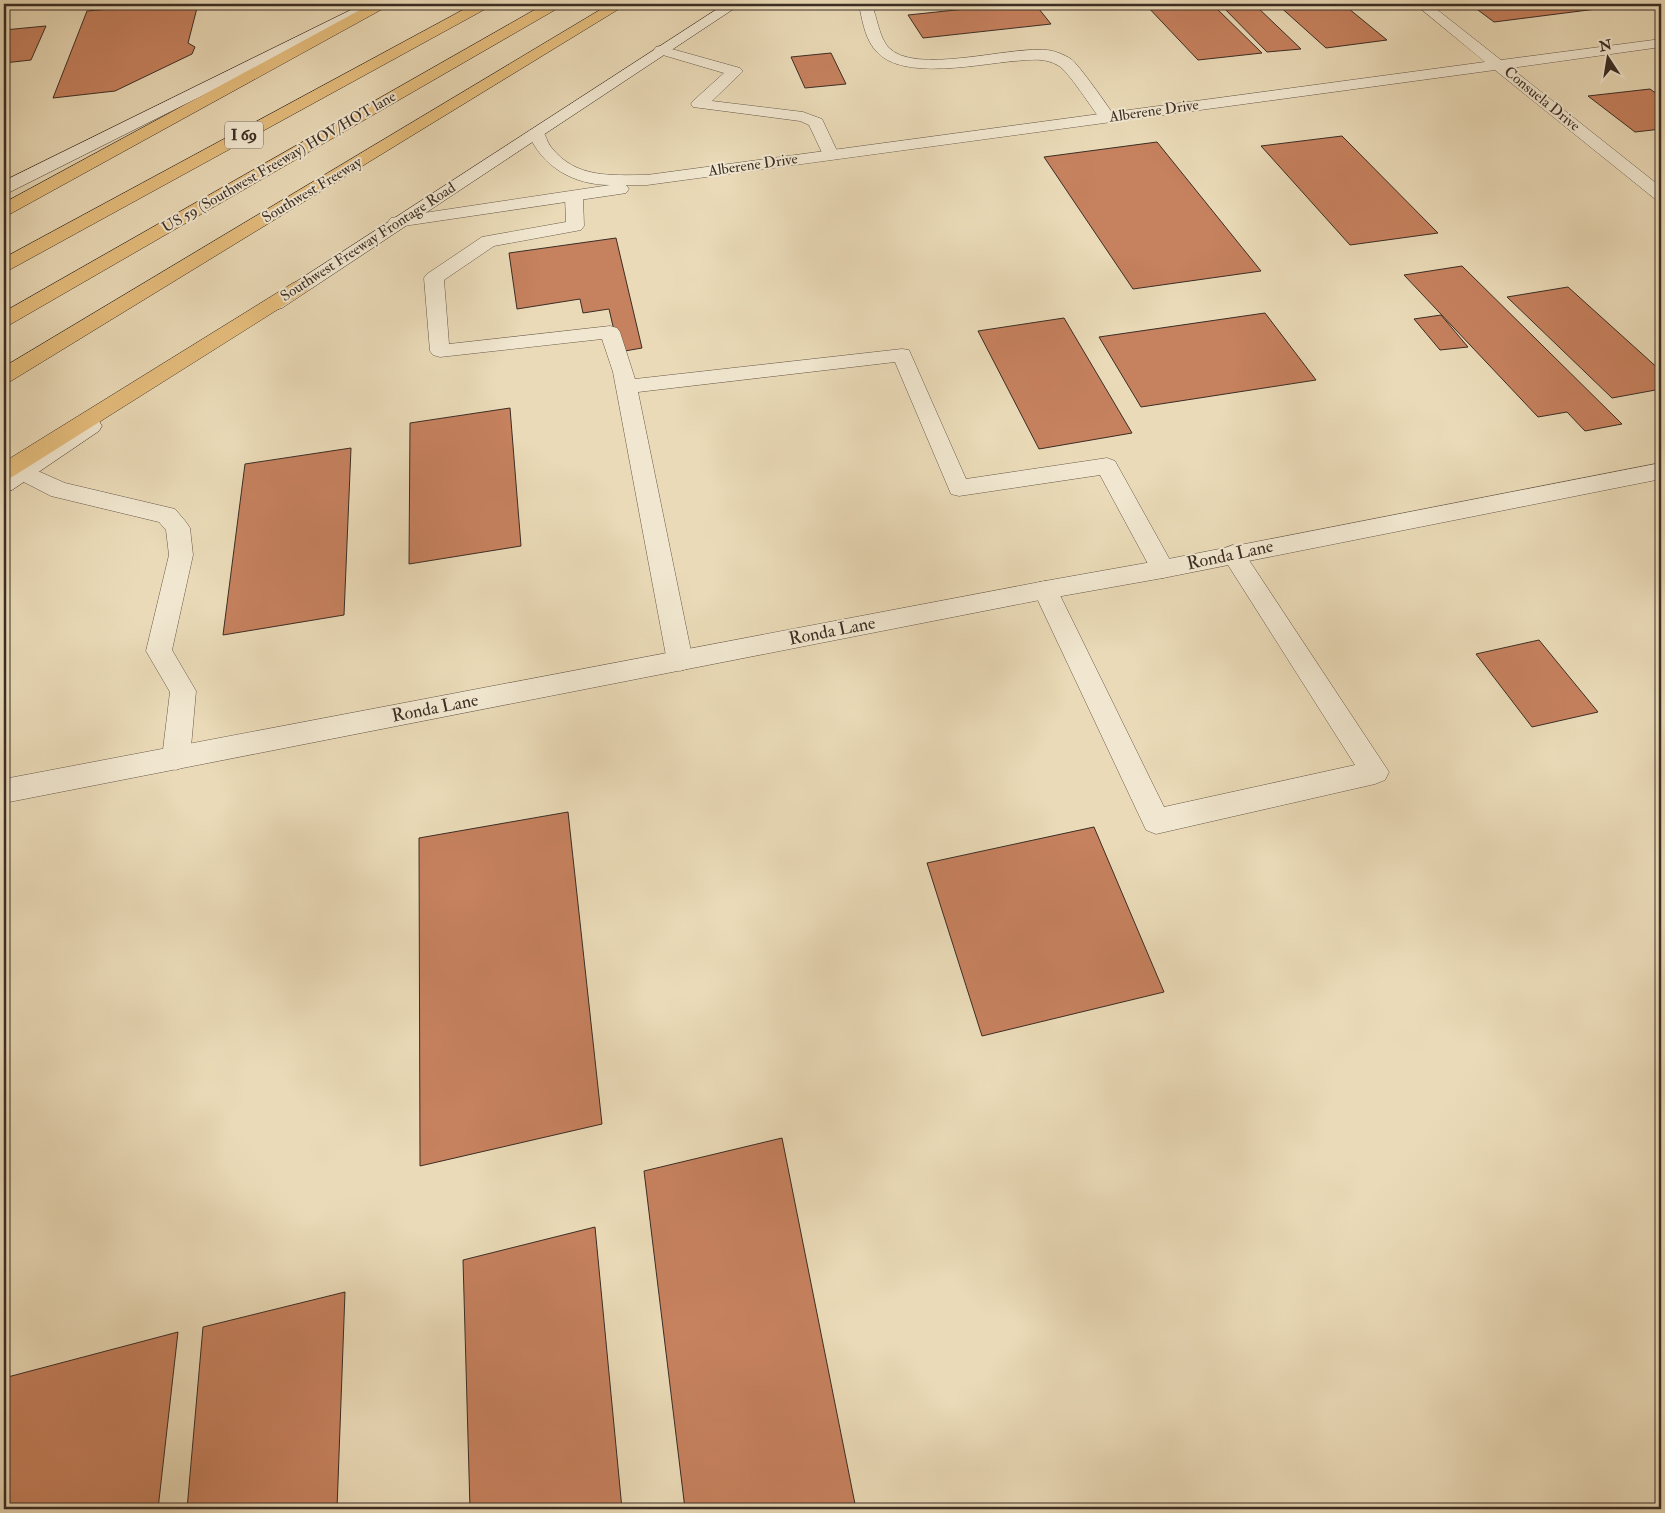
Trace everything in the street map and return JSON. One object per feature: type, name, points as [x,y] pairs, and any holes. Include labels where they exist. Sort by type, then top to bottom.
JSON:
[{"type":"highway","points":[[4,210],[381,4]]},
{"type":"highway","name":"I 69","points":[[4,265],[484,4]]},
{"type":"highway","name":"US 59 (Southwest Freeway) HOV/HOT lane","points":[[4,320],[555,4]]},
{"type":"highway","name":"Southwest Freeway","points":[[4,376],[620,4]]},
{"type":"street","points":[[4,5],[17,4]]},
{"type":"street","points":[[4,188],[374,4]]},
{"type":"street","name":"Southwest Freeway Frontage Road","points":[[10,476],[734,4]]},
{"type":"street","points":[[875,4],[867,10],[869,22],[882,49],[893,58],[920,64],[1045,54],[1066,63],[1108,117]]},
{"type":"street","name":"Consuela Drive","points":[[1422,4],[1661,195]]},
{"type":"street","name":"Alberene Drive","points":[[536,133],[542,148],[571,172],[596,180],[647,180],[1661,43]]},
{"type":"street","points":[[662,50],[735,71],[699,104],[803,117],[816,122],[831,155]]},
{"type":"street","name":"Alberene Drive","points":[[397,222],[615,191],[647,180]]},
{"type":"street","points":[[574,197],[575,226],[488,241],[434,278],[440,351],[610,332],[623,372],[680,661]]},
{"type":"street","points":[[625,387],[902,355],[959,488],[1107,466],[1162,569]]},
{"type":"street","name":"Ronda Lane","points":[[4,791],[1661,472]]},
{"type":"street","points":[[10,476],[59,490],[167,515],[178,528],[181,555],[160,651],[184,692],[176,758]]},
{"type":"street","points":[[1045,590],[1156,821],[1375,772],[1233,554]]},
{"type":"building","points":[[168,4],[198,4],[188,43],[195,47],[192,54],[115,91],[53,98],[87,11]]},
{"type":"building","points":[[1013,4],[1035,4],[1051,24],[923,38],[908,15]]},
{"type":"building","points":[[1145,4],[1212,4],[1262,53],[1198,60]]},
{"type":"building","points":[[1254,4],[1301,49],[1267,52],[1222,6]]},
{"type":"building","points":[[1277,4],[1343,4],[1387,40],[1326,48]]},
{"type":"building","points":[[1470,4],[1607,4],[1612,7],[1494,22]]},
{"type":"building","points":[[46,26],[31,60],[4,63],[4,30]]},
{"type":"building","points":[[831,53],[846,84],[805,88],[791,57]]},
{"type":"building","points":[[1650,89],[1661,97],[1661,129],[1635,132],[1588,96]]},
{"type":"building","points":[[1342,136],[1438,233],[1350,245],[1261,146]]},
{"type":"building","points":[[1157,142],[1261,271],[1133,289],[1044,157]]},
{"type":"building","points":[[616,238],[642,348],[619,352],[609,309],[583,313],[580,299],[517,309],[509,253]]},
{"type":"building","points":[[1462,266],[1622,424],[1585,431],[1567,412],[1538,417],[1404,275]]},
{"type":"building","points":[[1568,287],[1661,371],[1661,389],[1612,398],[1507,297]]},
{"type":"building","points":[[1265,313],[1316,380],[1141,407],[1099,337]]},
{"type":"building","points":[[1441,315],[1468,347],[1440,350],[1414,319]]},
{"type":"building","points":[[1064,318],[1132,433],[1039,449],[978,331]]},
{"type":"building","points":[[510,408],[521,546],[409,564],[410,423]]},
{"type":"building","points":[[351,448],[344,615],[223,635],[245,464]]},
{"type":"building","points":[[1539,640],[1598,712],[1532,727],[1476,654]]},
{"type":"building","points":[[568,812],[602,1124],[420,1166],[419,838]]},
{"type":"building","points":[[1094,827],[1164,992],[982,1036],[927,863]]},
{"type":"building","points":[[782,1138],[856,1509],[685,1509],[644,1171]]},
{"type":"building","points":[[595,1227],[622,1509],[470,1509],[463,1260]]},
{"type":"building","points":[[345,1292],[337,1509],[187,1509],[203,1327]]},
{"type":"building","points":[[178,1332],[158,1509],[4,1509],[4,1378]]}]
